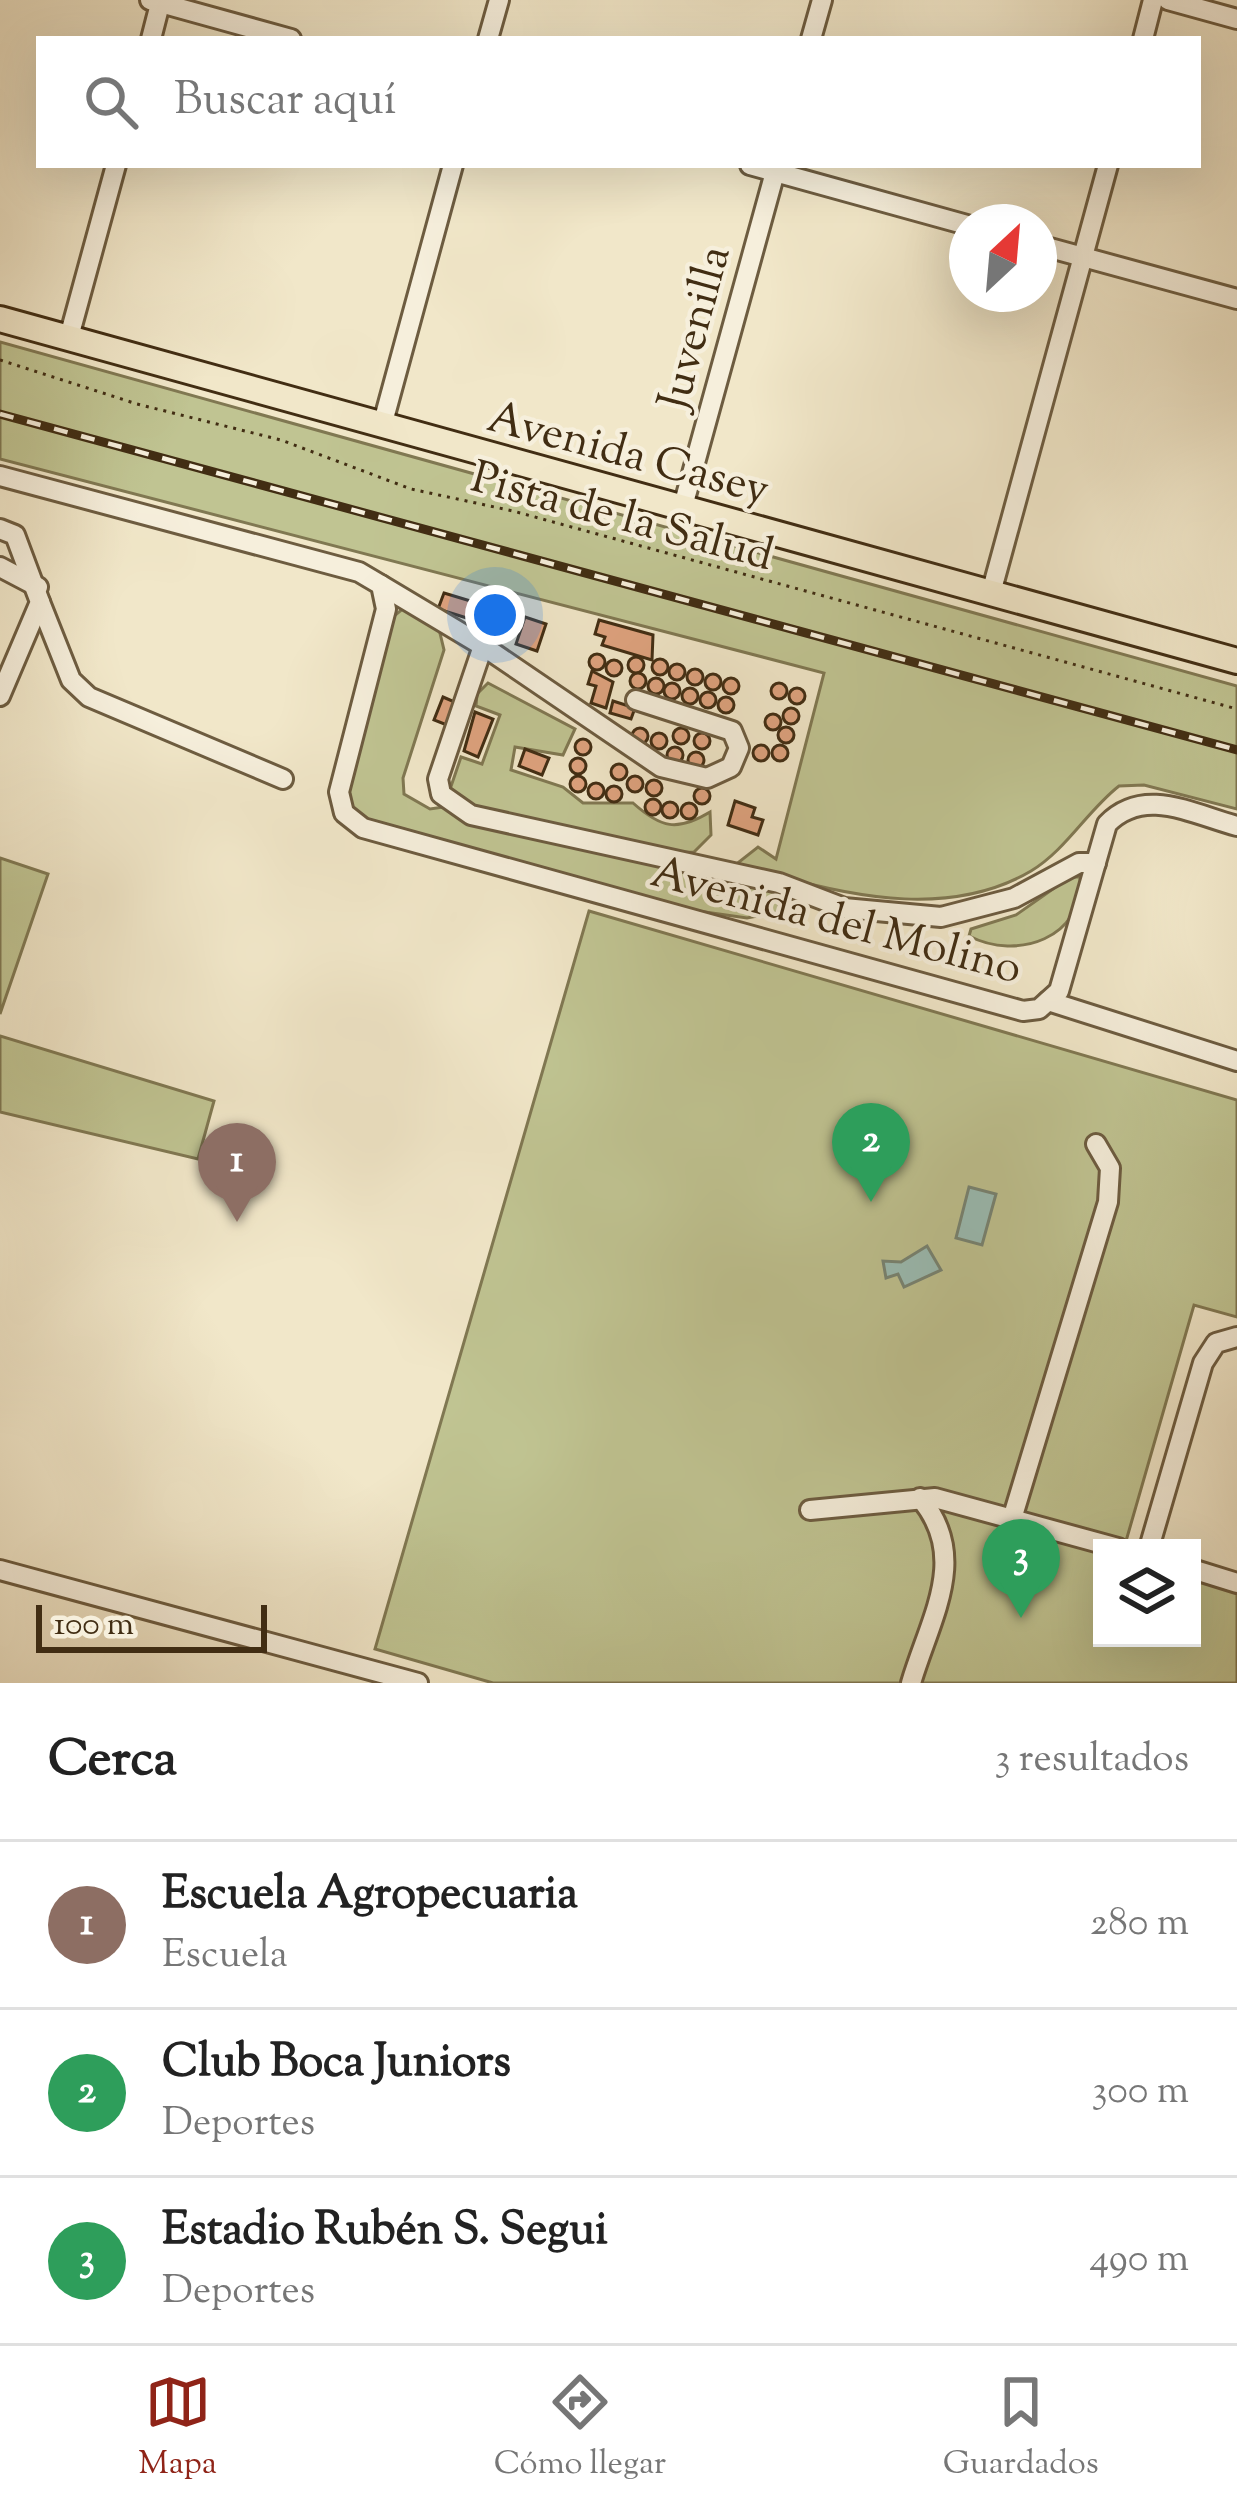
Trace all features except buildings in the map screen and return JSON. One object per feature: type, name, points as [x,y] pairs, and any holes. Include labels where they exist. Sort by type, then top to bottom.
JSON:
[{"type":"main road","name":"Avenida Casey","points":[[0,320],[1237,662]]},
{"type":"street","points":[[489,36],[499,0]]},
{"type":"street","points":[[812,36],[822,0]]},
{"type":"street","points":[[1144,36],[1153,0]]},
{"type":"street","points":[[1168,0],[1237,20]]},
{"type":"street","points":[[151,36],[157,1],[280,36]]},
{"type":"street","points":[[69,337],[115,168]]},
{"type":"street","points":[[382,426],[452,168]]},
{"type":"street","points":[[776,168],[949,220]]},
{"type":"street","name":"Juvenilla","points":[[682,511],[776,168]]},
{"type":"street","points":[[992,593],[1107,168]]},
{"type":"street","points":[[1057,249],[1237,299]]},
{"type":"street","points":[[0,476],[359,572],[483,646],[662,767],[707,778],[730,767],[739,748],[732,731],[636,700]]},
{"type":"street","points":[[0,529],[15,536],[71,680],[89,697],[283,779]]},
{"type":"street","points":[[0,567],[39,594]]},
{"type":"street","name":"Avenida del Molino","points":[[381,585],[386,609],[339,793],[344,813],[363,829],[999,1009],[1039,1009],[1059,992],[1107,824],[1121,809],[1144,800],[1237,826]]},
{"type":"street","points":[[0,696],[39,594]]},
{"type":"street","points":[[483,646],[437,779],[441,794],[471,815],[779,883],[844,908],[941,917],[1014,898],[1079,862],[1096,863]]},
{"type":"street","points":[[1048,1001],[1237,1061]]},
{"type":"street","points":[[1012,1519],[1108,1202],[1110,1168],[1096,1144]]},
{"type":"street","points":[[1152,1539],[1204,1363],[1216,1343],[1237,1337]]},
{"type":"street","points":[[911,1683],[948,1549],[941,1523],[920,1498]]},
{"type":"street","points":[[810,1510],[920,1498],[1093,1541]]},
{"type":"street","points":[[0,1570],[418,1683]]},
{"type":"street","points":[[1201,1572],[1237,1583]]},
{"type":"path","name":"Pista de la Salud","points":[[0,359],[136,404],[281,440],[430,494],[513,511],[1237,710]]},
{"type":"green space","points":[[0,342],[1237,686],[1237,809],[1144,785],[1119,786],[1044,862],[1001,885],[937,899],[904,899],[839,891],[776,875],[779,912],[747,918],[691,910],[367,819],[351,806],[349,788],[394,616],[405,607],[438,625],[444,650],[403,778],[404,794],[430,809],[444,807],[461,757],[482,764],[500,715],[476,706],[477,694],[488,683],[575,729],[563,755],[515,747],[511,770],[563,787],[583,803],[633,803],[652,818],[670,824],[688,823],[710,812],[711,835],[694,852],[669,853],[664,867],[720,877],[758,847],[776,859],[824,673],[0,459]]},
{"type":"green space","points":[[0,858],[48,874],[0,1014]]},
{"type":"green space","points":[[1070,877],[1080,877],[1072,915],[1044,939],[1007,946],[969,936],[971,929],[1016,915]]},
{"type":"green space","points":[[589,911],[1237,1100],[1237,1317],[1194,1305],[1127,1539],[1093,1539],[1093,1647],[1201,1647],[1201,1579],[1237,1589],[1237,1683],[493,1683],[375,1649]]},
{"type":"green space","points":[[0,1036],[214,1101],[198,1159],[0,1112]]},
{"type":"water","points":[[969,1187],[996,1194],[982,1245],[956,1238]]},
{"type":"water","points":[[927,1246],[941,1270],[904,1287],[898,1274],[886,1278],[883,1261],[901,1262]]},
{"type":"railway","points":[[0,414],[1237,750]]},
{"type":"place","name":"Club Boca Juniors","points":[[871,1202]]},
{"type":"place","name":"Escuela Agropecuaria","points":[[237,1222]]},
{"type":"place","name":"Estadio Rubén S. Segui","points":[[1021,1618]]}]
